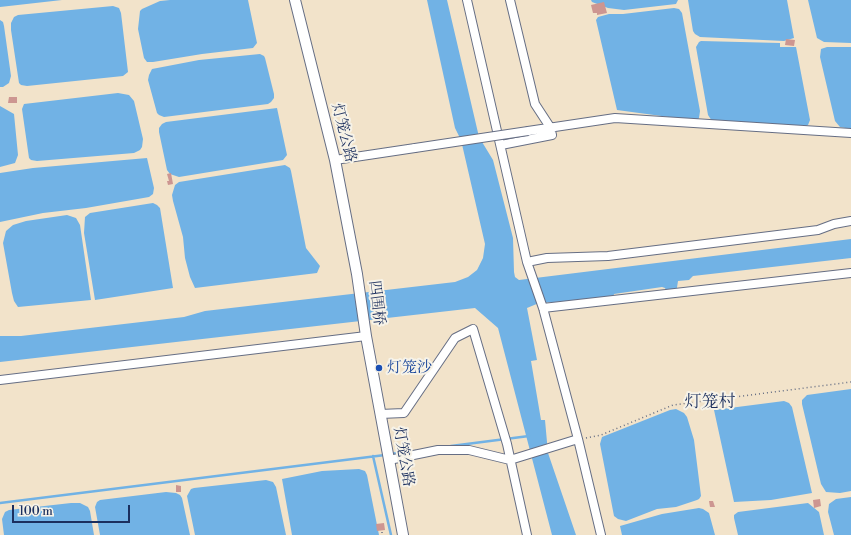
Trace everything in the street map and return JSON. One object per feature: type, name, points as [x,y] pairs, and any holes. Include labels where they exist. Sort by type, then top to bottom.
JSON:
[{"type":"street","name":"灯笼公路","points":[[295,0],[335,160],[358,274]]},
{"type":"street","points":[[467,0],[527,262],[543,308],[578,439],[601,535]]},
{"type":"street","points":[[501,145],[552,135],[550,127],[535,104],[510,0]]},
{"type":"street","points":[[335,160],[615,118],[851,133]]},
{"type":"street","points":[[527,262],[547,258],[608,256],[818,230],[834,224],[851,221]]},
{"type":"street","points":[[543,308],[851,273]]},
{"type":"street","name":"四围桥","points":[[358,274],[366,336]]},
{"type":"street","points":[[380,414],[404,413],[455,338],[474,329],[507,444],[527,535]]},
{"type":"street","name":"灯笼公路","points":[[366,336],[403,535]]},
{"type":"street","points":[[0,380],[366,336]]},
{"type":"street","points":[[388,458],[438,450],[469,450],[510,460],[578,439]]},
{"type":"path","points":[[578,439],[601,435],[673,405],[851,382]]},
{"type":"water","points":[[0,0],[62,0],[0,7]]},
{"type":"water","points":[[248,0],[257,43],[253,48],[147,62],[144,58],[138,29],[140,11],[160,1]]},
{"type":"water","points":[[427,0],[447,0],[479,137],[493,160],[513,238],[515,277],[519,280],[851,239],[851,258],[693,276],[689,280],[678,281],[676,294],[667,293],[665,288],[662,287],[614,294],[613,298],[539,303],[527,308],[537,360],[531,361],[541,420],[545,420],[548,453],[576,535],[552,535],[498,328],[475,308],[0,362],[0,336],[21,336],[184,317],[205,311],[455,282],[468,277],[477,270],[483,258],[485,244],[461,140],[455,128]]},
{"type":"water","points":[[591,0],[678,0],[676,4],[624,10],[608,8],[592,2]]},
{"type":"water","points":[[688,0],[787,0],[794,38],[784,41],[700,37],[693,31]]},
{"type":"water","points":[[808,0],[851,0],[851,43],[824,42],[817,38]]},
{"type":"water","points":[[113,6],[119,8],[121,13],[128,72],[123,76],[27,86],[19,83],[11,30],[11,23],[14,17],[18,15]]},
{"type":"water","points":[[674,8],[679,9],[682,13],[700,111],[699,118],[697,120],[691,120],[617,110],[596,20],[598,17],[609,14],[623,14]]},
{"type":"water","points":[[0,20],[3,22],[4,26],[11,76],[9,83],[3,87],[0,87]]},
{"type":"water","points":[[701,41],[780,43],[780,47],[796,47],[810,120],[808,125],[712,121],[708,115],[696,47]]},
{"type":"water","points":[[827,47],[851,47],[851,129],[840,127],[835,121],[820,57],[821,49]]},
{"type":"water","points":[[260,54],[265,58],[274,94],[274,98],[268,104],[164,117],[157,113],[148,80],[152,69],[199,60]]},
{"type":"water","points":[[118,93],[129,95],[134,101],[143,139],[140,150],[134,153],[37,161],[29,158],[22,109],[24,104]]},
{"type":"water","points":[[0,106],[14,114],[18,155],[15,163],[0,167]]},
{"type":"water","points":[[277,108],[287,155],[283,160],[179,177],[170,174],[167,170],[159,132],[159,128],[162,124],[166,122]]},
{"type":"water","points":[[147,158],[154,188],[153,194],[149,197],[86,208],[43,213],[0,222],[0,173],[33,168]]},
{"type":"water","points":[[285,165],[290,168],[291,171],[306,248],[320,266],[317,273],[195,288],[190,277],[185,258],[183,237],[173,201],[172,195],[175,185],[179,182]]},
{"type":"water","points":[[153,203],[160,208],[173,288],[95,300],[84,233],[85,217],[90,213]]},
{"type":"water","points":[[67,215],[76,218],[80,225],[91,300],[18,307],[14,301],[12,293],[3,243],[6,231],[13,225],[26,221]]},
{"type":"water","points":[[851,389],[851,491],[840,493],[826,492],[821,484],[802,400],[807,395]]},
{"type":"water","points":[[784,401],[789,403],[792,407],[812,493],[771,500],[734,502],[714,410]]},
{"type":"water","points":[[676,409],[684,413],[687,417],[694,440],[701,496],[697,500],[676,507],[657,509],[626,521],[618,519],[614,516],[600,444],[602,437]]},
{"type":"water","points":[[359,469],[365,471],[367,475],[379,535],[292,535],[282,479],[322,471]]},
{"type":"water","points":[[266,480],[273,482],[276,487],[286,535],[195,535],[187,496],[191,489]]},
{"type":"water","points":[[166,492],[176,493],[182,498],[190,535],[100,535],[95,507],[97,502],[100,500]]},
{"type":"water","points":[[851,497],[851,535],[834,535],[828,512],[829,504],[836,499]]},
{"type":"water","points":[[80,503],[88,507],[94,535],[4,535],[2,519],[5,512],[9,510]]},
{"type":"water","points":[[808,503],[819,512],[824,535],[738,535],[734,515],[738,512]]},
{"type":"water","points":[[699,508],[709,513],[715,535],[622,535],[620,526],[662,514]]},
{"type":"building","points":[[604,2],[607,13],[597,15],[597,13],[593,13],[591,5]]},
{"type":"building","points":[[786,39],[795,40],[794,46],[785,45]]},
{"type":"building","points":[[9,97],[17,97],[17,103],[8,103]]},
{"type":"building","points":[[171,173],[173,184],[168,185],[167,181],[169,181],[167,174]]},
{"type":"building","points":[[176,485],[181,486],[181,492],[176,492]]},
{"type":"building","points":[[820,499],[821,506],[814,508],[813,500]]},
{"type":"building","points":[[709,501],[713,501],[715,507],[710,507]]},
{"type":"building","points":[[384,523],[385,530],[377,531],[376,524]]},
{"type":"waterway","points":[[451,446],[529,436]]},
{"type":"waterway","points":[[389,454],[416,451]]},
{"type":"waterway","points":[[0,503],[385,455]]},
{"type":"waterway","points":[[373,456],[391,535]]},
{"type":"place","name":"灯笼沙","points":[[379,368]]},
{"type":"district","name":"灯笼村","points":[[710,403]]}]
